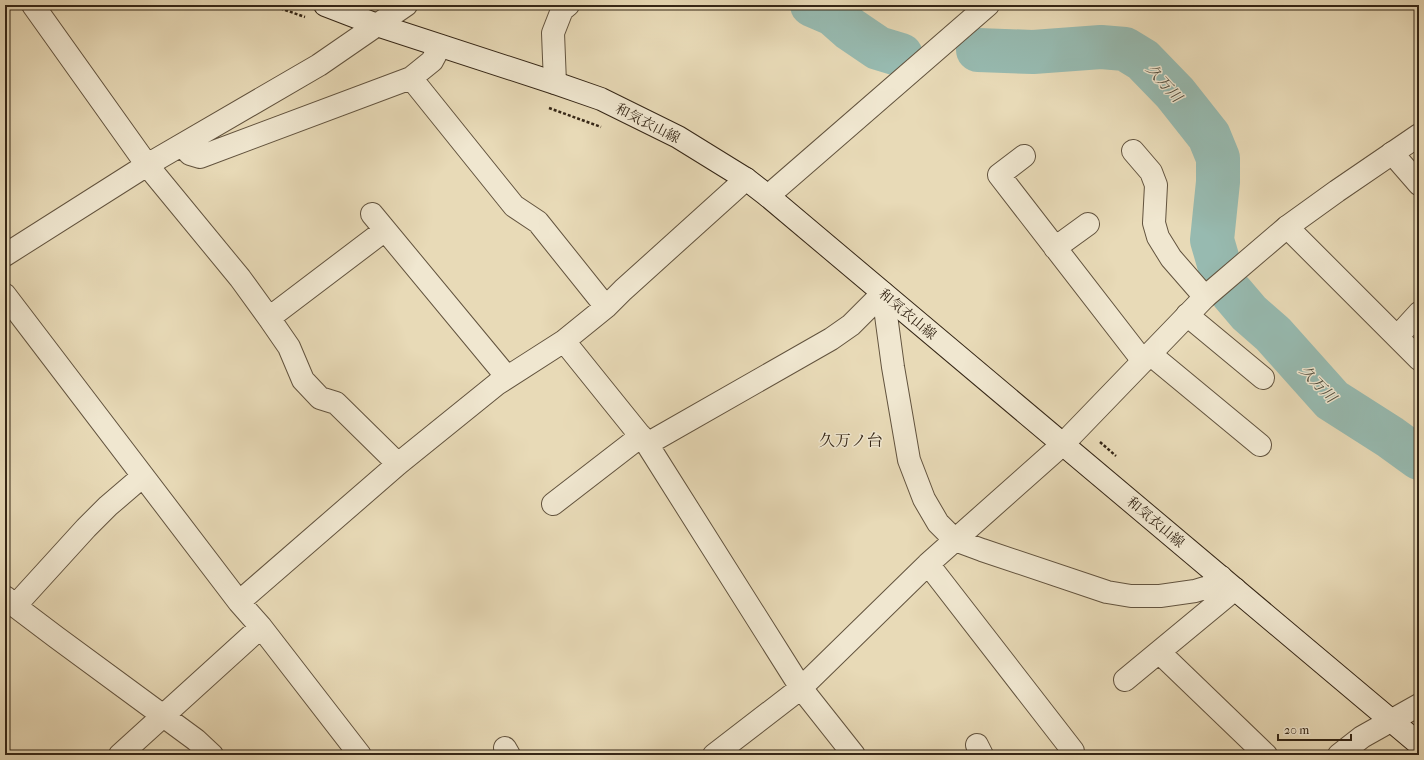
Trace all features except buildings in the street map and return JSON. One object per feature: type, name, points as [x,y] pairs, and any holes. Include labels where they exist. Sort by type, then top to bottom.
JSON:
[{"type":"street","points":[[33,5],[147,165],[240,278],[270,318],[289,347],[303,380],[320,398],[336,403],[398,464]]},
{"type":"street","name":"和気衣山線","points":[[325,5],[377,25],[601,99],[678,137],[746,180],[768,196],[1419,744]]},
{"type":"street","points":[[5,255],[147,165],[319,65],[406,5]]},
{"type":"street","points":[[556,83],[553,33],[562,10],[568,5]]},
{"type":"street","points":[[768,196],[988,5]]},
{"type":"street","points":[[182,145],[190,154],[200,157],[411,78],[432,61],[440,46]]},
{"type":"street","points":[[411,78],[514,206],[538,222],[606,307]]},
{"type":"street","points":[[714,755],[801,688],[928,564],[1063,444],[1205,297],[1287,226],[1419,135]]},
{"type":"street","points":[[1133,151],[1150,172],[1156,185],[1154,223],[1158,237],[1171,258],[1205,297]]},
{"type":"street","points":[[1392,153],[1419,184]]},
{"type":"street","points":[[1024,156],[998,175],[1055,248],[1146,357],[1260,445]]},
{"type":"street","points":[[239,602],[398,464],[496,384],[564,341],[606,307],[746,180]]},
{"type":"street","points":[[270,318],[379,222],[506,377]]},
{"type":"street","points":[[1055,248],[1088,224]]},
{"type":"street","points":[[1287,226],[1419,359]]},
{"type":"street","points":[[553,504],[644,440],[831,339],[851,325],[883,293]]},
{"type":"street","points":[[883,293],[893,366],[910,460],[924,499],[938,523],[955,540],[1107,592],[1131,596],[1160,596],[1228,583]]},
{"type":"street","points":[[5,295],[239,602],[261,627],[360,755]]},
{"type":"street","points":[[1397,337],[1419,313]]},
{"type":"street","points":[[1187,315],[1263,378]]},
{"type":"street","points":[[564,341],[644,440],[801,688],[854,755]]},
{"type":"street","points":[[143,476],[108,506],[10,601],[196,740],[212,755]]},
{"type":"street","points":[[928,564],[1073,750]]},
{"type":"street","points":[[1125,680],[1159,652],[1228,583]]},
{"type":"street","points":[[120,755],[261,627]]},
{"type":"street","points":[[1159,652],[1266,755]]},
{"type":"street","points":[[1339,755],[1362,737],[1419,705]]},
{"type":"waterway","name":"久万川","points":[[812,5],[833,14],[850,29],[878,48],[901,55]]},
{"type":"waterway","name":"久万川","points":[[978,50],[1033,52],[1101,47],[1125,49],[1143,60],[1175,93],[1209,136],[1218,158],[1218,182],[1212,240],[1219,264]]},
{"type":"waterway","name":"久万川","points":[[1232,293],[1249,313],[1273,334],[1332,400],[1390,437],[1419,458]]},
{"type":"district","name":"久万ノ台","points":[[851,440]]}]
